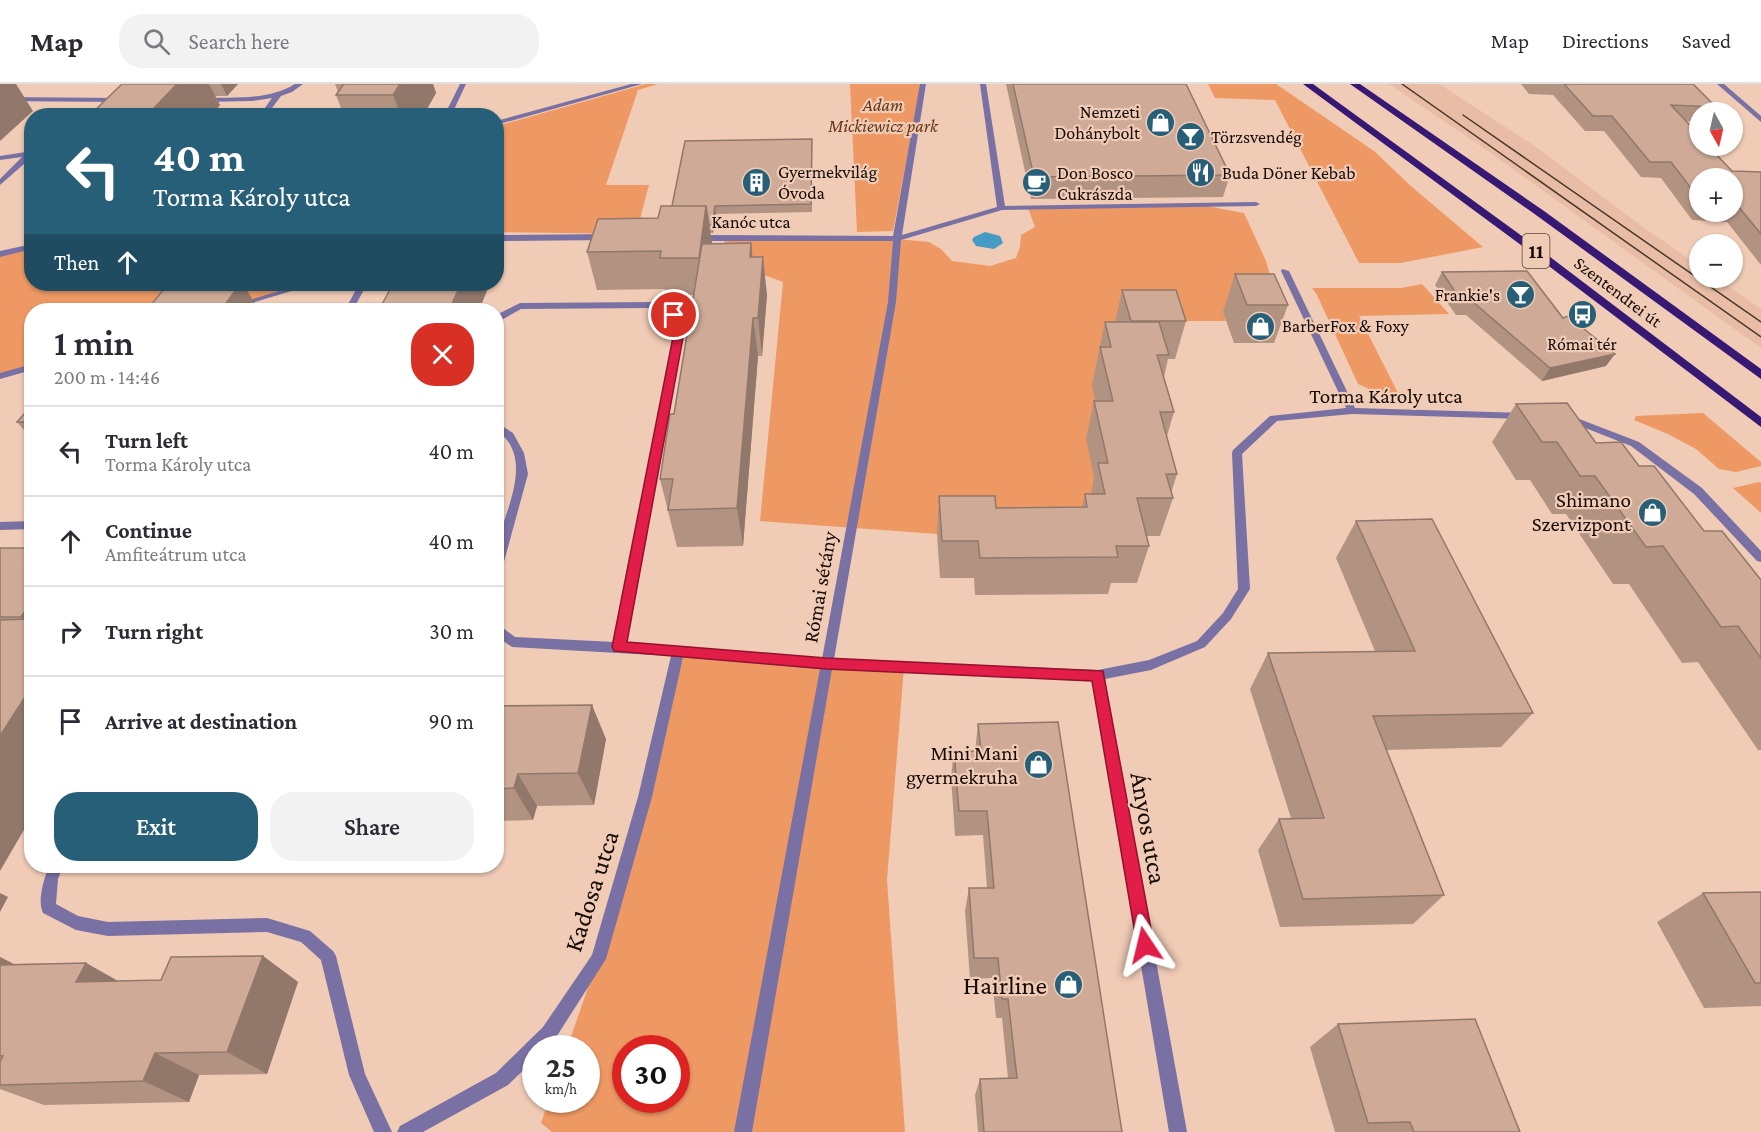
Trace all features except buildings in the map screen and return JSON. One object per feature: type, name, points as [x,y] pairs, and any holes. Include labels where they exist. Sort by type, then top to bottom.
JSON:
[{"type":"main road","name":"Szentendrei út","points":[[1307,84],[1529,246],[1761,423]]},
{"type":"main road","name":"Szentendrei út","points":[[1354,84],[1540,213],[1761,375]]},
{"type":"street","points":[[189,100],[255,98],[290,92],[300,84]]},
{"type":"street","points":[[451,108],[463,84]]},
{"type":"street","points":[[504,121],[639,84]]},
{"type":"street","name":"Római sétány","points":[[744,1132],[892,302],[897,239],[924,84]]},
{"type":"street","points":[[983,84],[1001,208],[1256,204]]},
{"type":"street","points":[[1720,84],[1761,120]]},
{"type":"street","points":[[268,108],[279,94]]},
{"type":"street","points":[[0,99],[131,104],[119,108]]},
{"type":"street","points":[[0,158],[24,155]]},
{"type":"street","points":[[0,183],[24,160]]},
{"type":"street","name":"Kanóc utca","points":[[689,238],[897,239],[1001,208]]},
{"type":"street","points":[[504,238],[619,237]]},
{"type":"street","points":[[0,254],[24,248]]},
{"type":"street","points":[[1285,271],[1352,411]]},
{"type":"street","points":[[244,303],[286,291]]},
{"type":"street","points":[[504,313],[520,306],[653,305],[674,315],[680,327],[619,647]]},
{"type":"street","points":[[0,376],[24,368]]},
{"type":"street","name":"Torma Károly utca","points":[[504,635],[512,642],[619,647],[826,664],[1098,675],[1151,665],[1201,644],[1227,616],[1244,589],[1237,453],[1274,418],[1352,411],[1567,417],[1635,444],[1698,491],[1761,558]]},
{"type":"street","points":[[504,430],[508,433],[519,453],[523,474],[504,541]]},
{"type":"street","points":[[0,526],[24,525]]},
{"type":"street","name":"Kadosa utca","points":[[406,1132],[502,1079],[549,1033],[598,959],[645,797],[678,653]]},
{"type":"street","name":"Ányos utca","points":[[1098,675],[1178,1132]]},
{"type":"street","points":[[53,873],[48,908],[76,923],[108,929],[267,925],[305,936],[328,956],[357,1075],[383,1132]]},
{"type":"shaded area","points":[[1389,84],[1439,84],[1536,147],[1689,259],[1689,288],[1731,288],[1761,309],[1761,348],[1491,153]]},
{"type":"green space","points":[[646,84],[658,84],[638,90],[606,185],[649,185],[636,234],[504,232],[504,124]]},
{"type":"green space","name":"Adam Mickiewicz park","points":[[850,84],[921,84],[893,231],[857,232]]},
{"type":"green space","points":[[1208,84],[1276,84],[1374,151],[1412,187],[1483,247],[1401,263],[1359,263],[1275,100],[1215,98]]},
{"type":"green space","points":[[1201,205],[1244,213],[1266,261],[1280,311],[1224,312],[1226,321],[1151,321],[1104,439],[1095,532],[937,534],[760,521],[783,282],[742,267],[722,265],[725,238],[897,239],[929,242],[941,249],[952,261],[990,266],[1016,258],[1021,235],[1035,227],[1028,208]]},
{"type":"green space","points":[[24,249],[24,291],[288,291],[246,303],[24,303],[24,369],[0,377],[0,255]]},
{"type":"green space","points":[[1422,284],[1449,314],[1359,316],[1398,393],[1376,392],[1358,384],[1312,288],[1401,288]]},
{"type":"green space","points":[[1703,413],[1761,462],[1761,466],[1736,472],[1719,469],[1696,449],[1634,420],[1636,416]]},
{"type":"green space","points":[[1761,483],[1761,513],[1733,488]]},
{"type":"green space","points":[[678,653],[904,667],[887,880],[905,1132],[552,1132],[541,1123],[544,1113],[600,1113],[600,1035],[572,1035],[598,959]]},
{"type":"water","points":[[985,232],[1000,236],[1003,243],[994,249],[976,246],[972,240]]},
{"type":"tram line","points":[[1402,84],[1761,337]]},
{"type":"tram line","points":[[1463,115],[1761,322]]},
{"type":"place","name":"Nemzeti Dohánybolt","points":[[1161,122]]},
{"type":"place","name":"Törzsvendég","points":[[1190,137]]},
{"type":"place","name":"Buda Döner Kebab","points":[[1201,173]]},
{"type":"place","name":"Gyermekvilág Óvoda","points":[[757,182]]},
{"type":"place","name":"Don Bosco Cukrászda","points":[[1036,183]]},
{"type":"place","name":"Frankie's","points":[[1521,295]]},
{"type":"place","name":"Római tér","points":[[1582,315]]},
{"type":"place","name":"BarberFox & Foxy","points":[[1261,326]]},
{"type":"place","name":"Shimano Szervizpont","points":[[1652,512]]},
{"type":"place","name":"Mini Mani gyermekruha","points":[[1039,765]]},
{"type":"place","name":"Hairline","points":[[1068,985]]},
{"type":"route","points":[[674,315],[680,327],[619,647],[826,664],[1098,675],[1145,945]]}]
